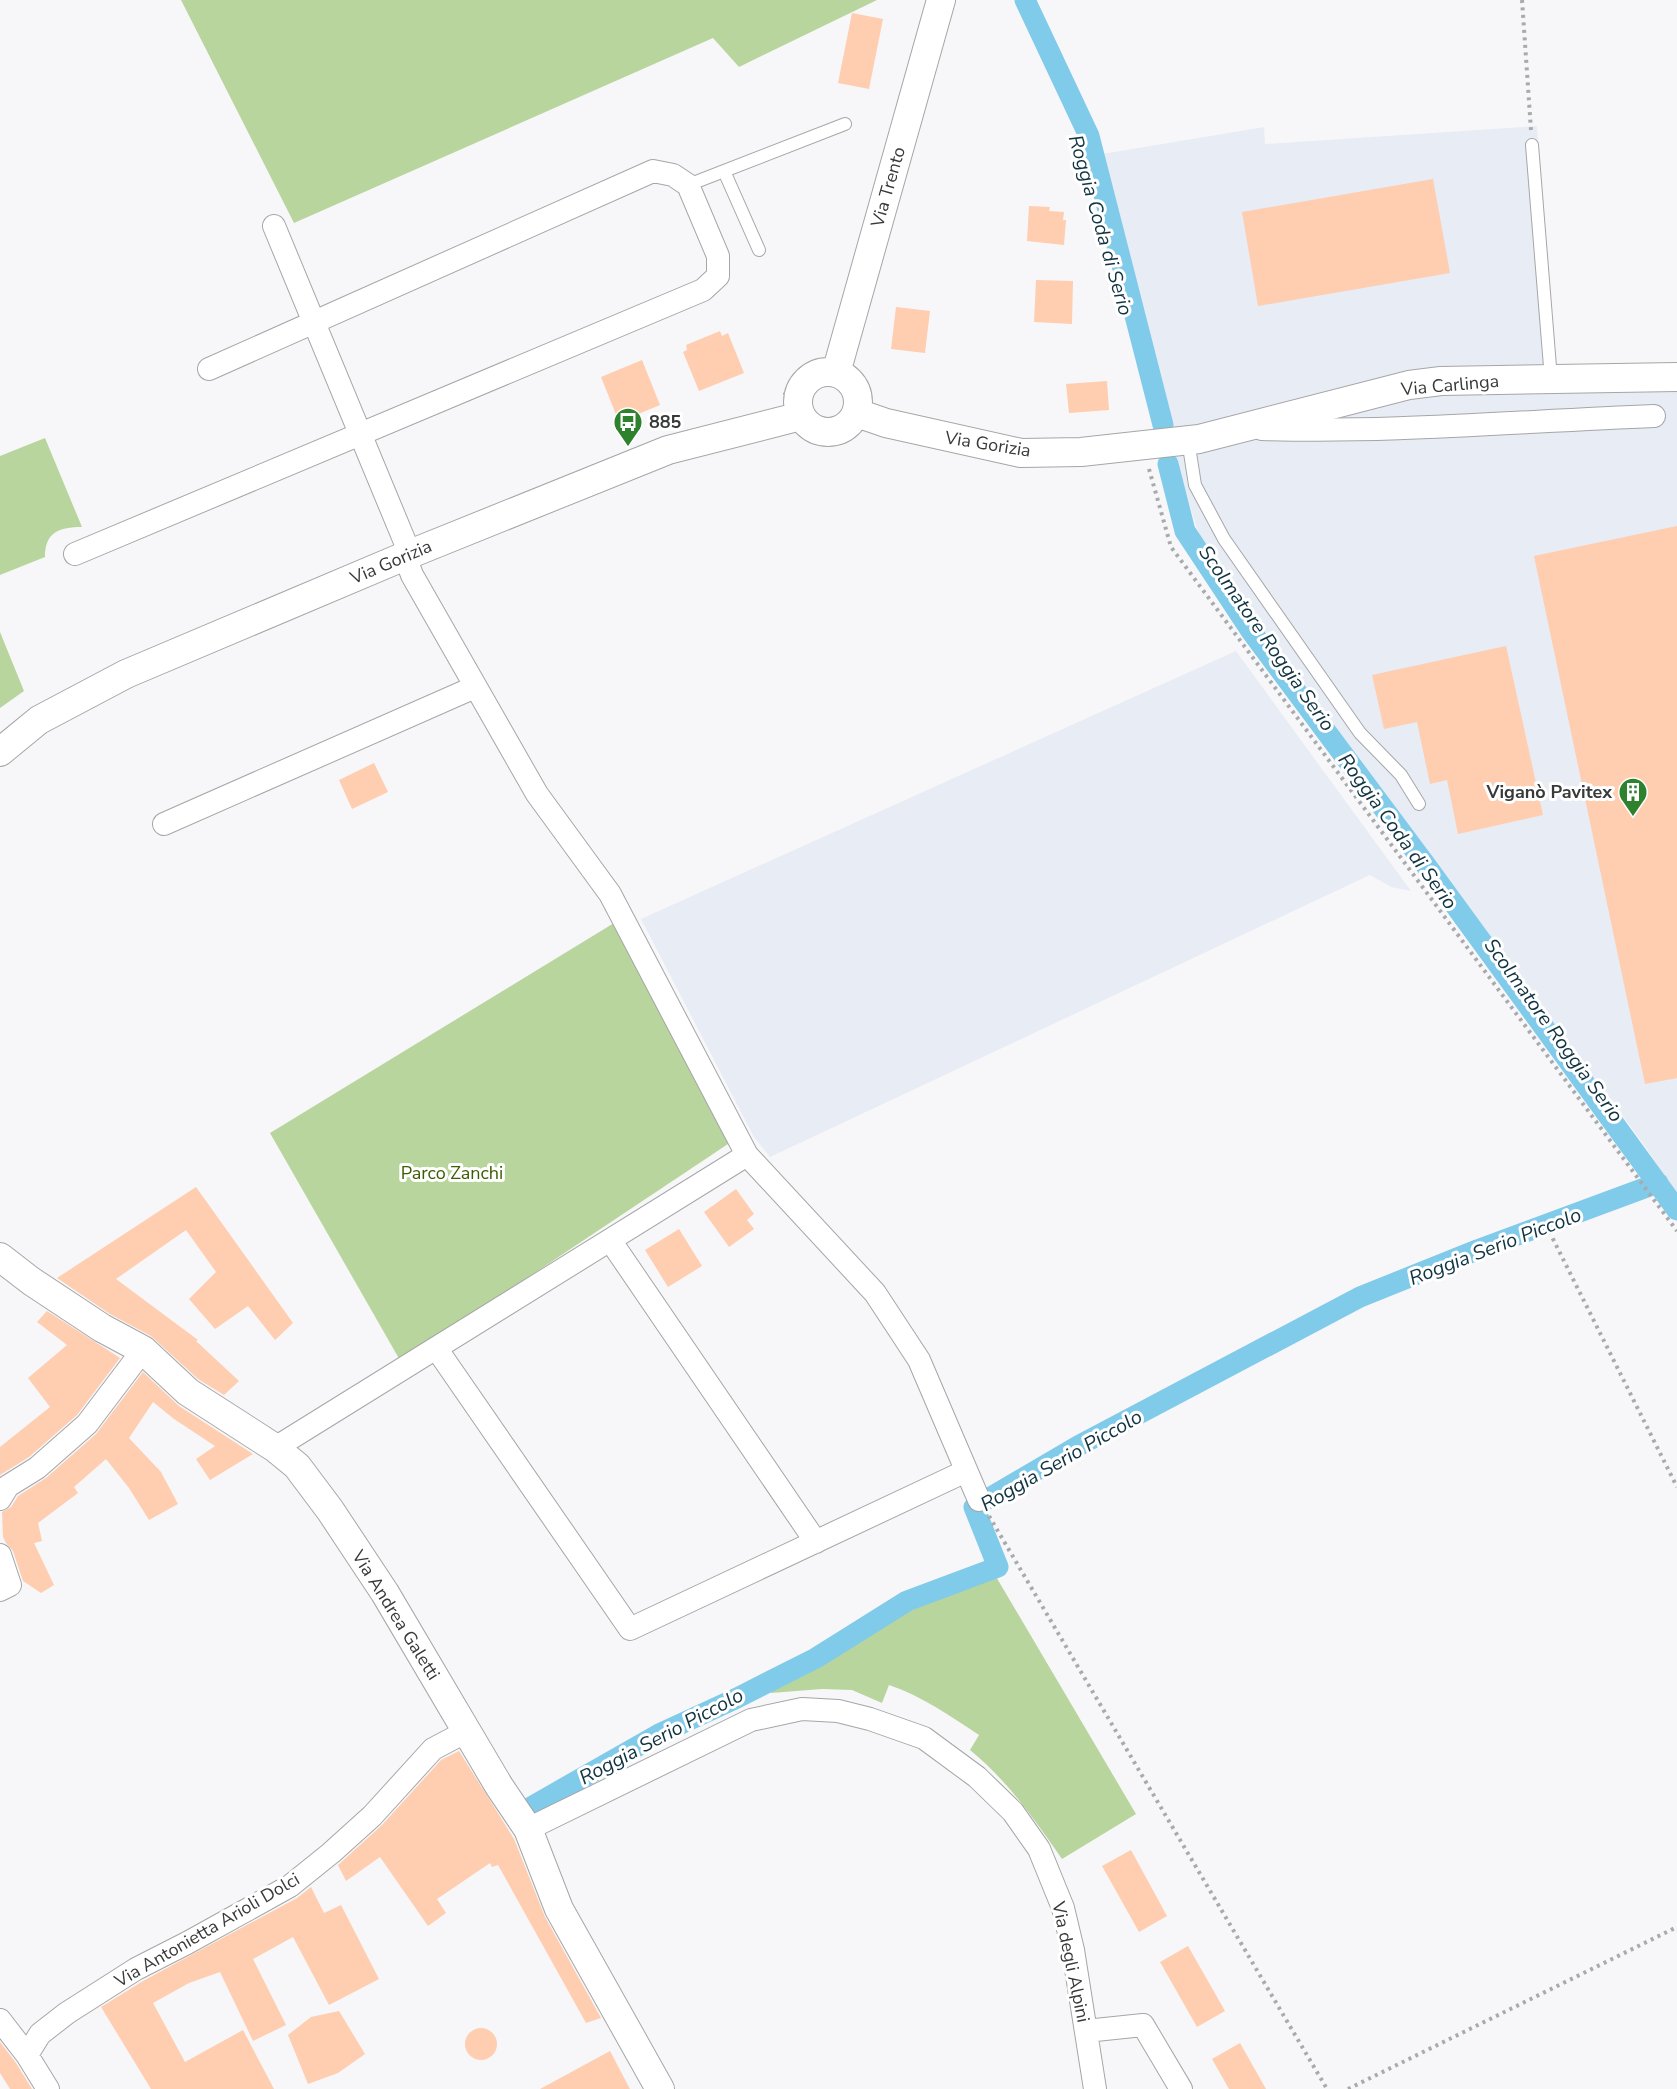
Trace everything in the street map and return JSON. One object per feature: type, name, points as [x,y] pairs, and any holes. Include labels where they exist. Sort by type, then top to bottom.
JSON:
[{"type":"street","name":"Via Trento","points":[[836,373],[941,0]]},
{"type":"street","points":[[75,554],[703,290],[718,276],[718,256],[688,185],[673,175],[653,171],[209,369]]},
{"type":"street","points":[[274,226],[360,434],[407,555],[412,574],[537,794],[610,894],[747,1155],[875,1293],[919,1360],[979,1500]]},
{"type":"street","points":[[836,373],[845,377],[852,384],[858,403],[857,413],[841,430],[830,433],[819,431],[808,425],[801,416],[798,405],[799,394],[813,376],[836,373]]},
{"type":"street","name":"Via Carlinga","points":[[1154,457],[1188,440],[1243,429],[1409,385],[1441,381],[1677,377]]},
{"type":"street","name":"Via Gorizia","points":[[857,413],[886,423],[1021,453],[1081,452],[1154,457]]},
{"type":"street","name":"Via Gorizia","points":[[0,752],[39,720],[126,674],[407,555],[668,450],[801,416]]},
{"type":"street","points":[[1243,429],[1318,431],[1654,416]]},
{"type":"street","points":[[164,824],[475,687]]},
{"type":"street","points":[[275,1448],[747,1155]]},
{"type":"street","points":[[610,1240],[816,1542]]},
{"type":"street","name":"Via Andrea Galetti","points":[[0,1257],[31,1281],[102,1328],[143,1350],[188,1392],[275,1448],[297,1466],[330,1510],[385,1593],[499,1786],[528,1829],[559,1909],[660,2089]]},
{"type":"street","points":[[436,1348],[630,1629],[966,1471]]},
{"type":"street","points":[[0,1499],[8,1486],[37,1468],[87,1424],[143,1350]]},
{"type":"street","points":[[0,1555],[10,1585],[0,1590]]},
{"type":"street","name":"Via degli Alpini","points":[[528,1829],[751,1720],[802,1709],[838,1711],[881,1722],[924,1738],[976,1777],[1013,1812],[1039,1849],[1063,1908],[1073,1950],[1095,2089]]},
{"type":"street","name":"Via Antonietta Arioli Dolci","points":[[27,2055],[40,2034],[67,2013],[136,1969],[290,1886],[372,1816],[433,1749],[467,1731]]},
{"type":"street","points":[[0,2020],[27,2055],[48,2089]]},
{"type":"street","points":[[1086,2031],[1143,2025],[1181,2089]]},
{"type":"lane","points":[[688,185],[845,124]]},
{"type":"lane","points":[[1532,146],[1551,379]]},
{"type":"lane","points":[[724,171],[759,250]]},
{"type":"lane","points":[[1188,440],[1195,485],[1224,539],[1360,733],[1401,775],[1419,804]]},
{"type":"path","points":[[1522,0],[1532,146]]},
{"type":"path","points":[[1154,457],[1171,547],[1677,1231]]},
{"type":"path","points":[[1546,1225],[1677,1487]]},
{"type":"path","points":[[979,1500],[1327,2089]]},
{"type":"path","points":[[1348,2089],[1677,1927]]},
{"type":"shaded area","points":[[1537,126],[1556,366],[1172,433],[1102,154],[1264,127],[1265,144]]},
{"type":"shaded area","points":[[1677,380],[1677,1196],[1647,1149],[1257,622],[1199,535],[1173,451],[1408,388]]},
{"type":"shaded area","points":[[1236,651],[1411,891],[1391,887],[1370,875],[770,1157],[754,1137],[641,919]]},
{"type":"green space","points":[[181,0],[877,0],[739,67],[713,38],[294,223]]},
{"type":"green space","points":[[45,438],[82,527],[60,530],[48,542],[45,557],[0,575],[0,456]]},
{"type":"green space","points":[[0,632],[24,691],[0,708]]},
{"type":"green space","name":"Parco Zanchi","points":[[614,923],[731,1142],[401,1362],[270,1133]]},
{"type":"green space","points":[[995,1575],[1136,1814],[1062,1859],[1031,1815],[996,1774],[970,1750],[979,1735],[936,1707],[889,1685],[882,1703],[852,1690],[822,1689],[771,1693],[771,1685],[820,1662],[906,1609]]},
{"type":"building","points":[[852,13],[883,19],[869,89],[838,83]]},
{"type":"building","points":[[1433,179],[1450,273],[1258,306],[1242,212]]},
{"type":"building","points":[[1029,206],[1050,207],[1049,211],[1064,212],[1063,220],[1066,220],[1064,245],[1027,241]]},
{"type":"building","points":[[1036,280],[1073,281],[1072,324],[1034,322]]},
{"type":"building","points":[[896,307],[930,311],[925,353],[891,349]]},
{"type":"building","points":[[720,331],[722,336],[728,333],[744,373],[699,391],[683,352],[687,350],[686,345]]},
{"type":"building","points":[[642,360],[660,405],[619,422],[601,377]]},
{"type":"building","points":[[1107,381],[1109,410],[1069,413],[1066,384]]},
{"type":"building","name":"Viganò Pavitex","points":[[1677,526],[1677,1078],[1645,1084],[1534,556]]},
{"type":"building","points":[[1506,646],[1543,815],[1458,834],[1447,780],[1430,784],[1417,722],[1384,729],[1372,675]]},
{"type":"building","points":[[374,763],[388,792],[352,809],[339,780]]},
{"type":"building","points":[[196,1187],[293,1323],[275,1340],[248,1306],[215,1329],[189,1299],[216,1272],[186,1230],[116,1279],[198,1340],[196,1341],[239,1381],[224,1395],[198,1379],[151,1336],[110,1314],[57,1278]]},
{"type":"building","points":[[736,1189],[754,1214],[747,1220],[754,1229],[729,1247],[704,1212]]},
{"type":"building","points":[[679,1229],[702,1266],[668,1287],[645,1250]]},
{"type":"building","points":[[47,1311],[120,1358],[77,1415],[29,1457],[0,1475],[0,1447],[50,1407],[28,1378],[67,1345],[37,1322]]},
{"type":"building","points":[[143,1372],[179,1406],[253,1454],[210,1480],[196,1459],[215,1446],[153,1402],[129,1438],[161,1472],[178,1504],[149,1520],[129,1488],[106,1459],[74,1487],[78,1493],[38,1523],[42,1541],[34,1543],[54,1585],[41,1593],[23,1581],[13,1551],[3,1537],[2,1512],[11,1507],[18,1496],[46,1478],[96,1434]]},
{"type":"building","points":[[459,1751],[514,1839],[545,1917],[601,2018],[586,2023],[498,1865],[492,1867],[490,1863],[437,1899],[446,1913],[428,1926],[380,1857],[346,1881],[338,1865],[382,1825],[441,1760]]},
{"type":"building","points":[[1131,1850],[1167,1916],[1139,1932],[1102,1866]]},
{"type":"building","points":[[311,1887],[324,1913],[341,1905],[379,1979],[329,2005],[293,1937],[253,1959],[286,2025],[253,2041],[220,1972],[189,1983],[153,2003],[185,2062],[243,2030],[274,2089],[151,2089],[101,2007],[143,1981],[297,1898]]},
{"type":"building","points":[[1188,1946],[1225,2011],[1197,2027],[1160,1962]]},
{"type":"building","points":[[339,2011],[365,2054],[338,2073],[308,2084],[288,2035],[311,2017]]},
{"type":"building","points":[[481,2028],[492,2033],[497,2044],[492,2055],[481,2060],[470,2055],[465,2044],[470,2033]]},
{"type":"building","points":[[0,2042],[32,2089],[10,2089],[0,2073]]},
{"type":"building","points":[[1240,2043],[1266,2089],[1229,2089],[1212,2059]]},
{"type":"building","points":[[610,2051],[630,2089],[540,2089]]},
{"type":"waterway","name":"Scolmatore Roggia Serio","points":[[1025,0],[1089,136],[1163,425]]},
{"type":"waterway","name":"Roggia Coda di Serio","points":[[1168,464],[1185,531],[1251,631],[1425,864],[1677,1210]]},
{"type":"waterway","name":"Roggia Serio Piccolo","points":[[524,1811],[659,1734],[816,1658],[907,1601],[998,1567],[974,1507],[1078,1446],[1360,1297],[1477,1250],[1658,1183]]},
{"type":"place","name":"885","points":[[628,448]]},
{"type":"place","name":"Viganò Pavitex","points":[[1633,818]]}]
